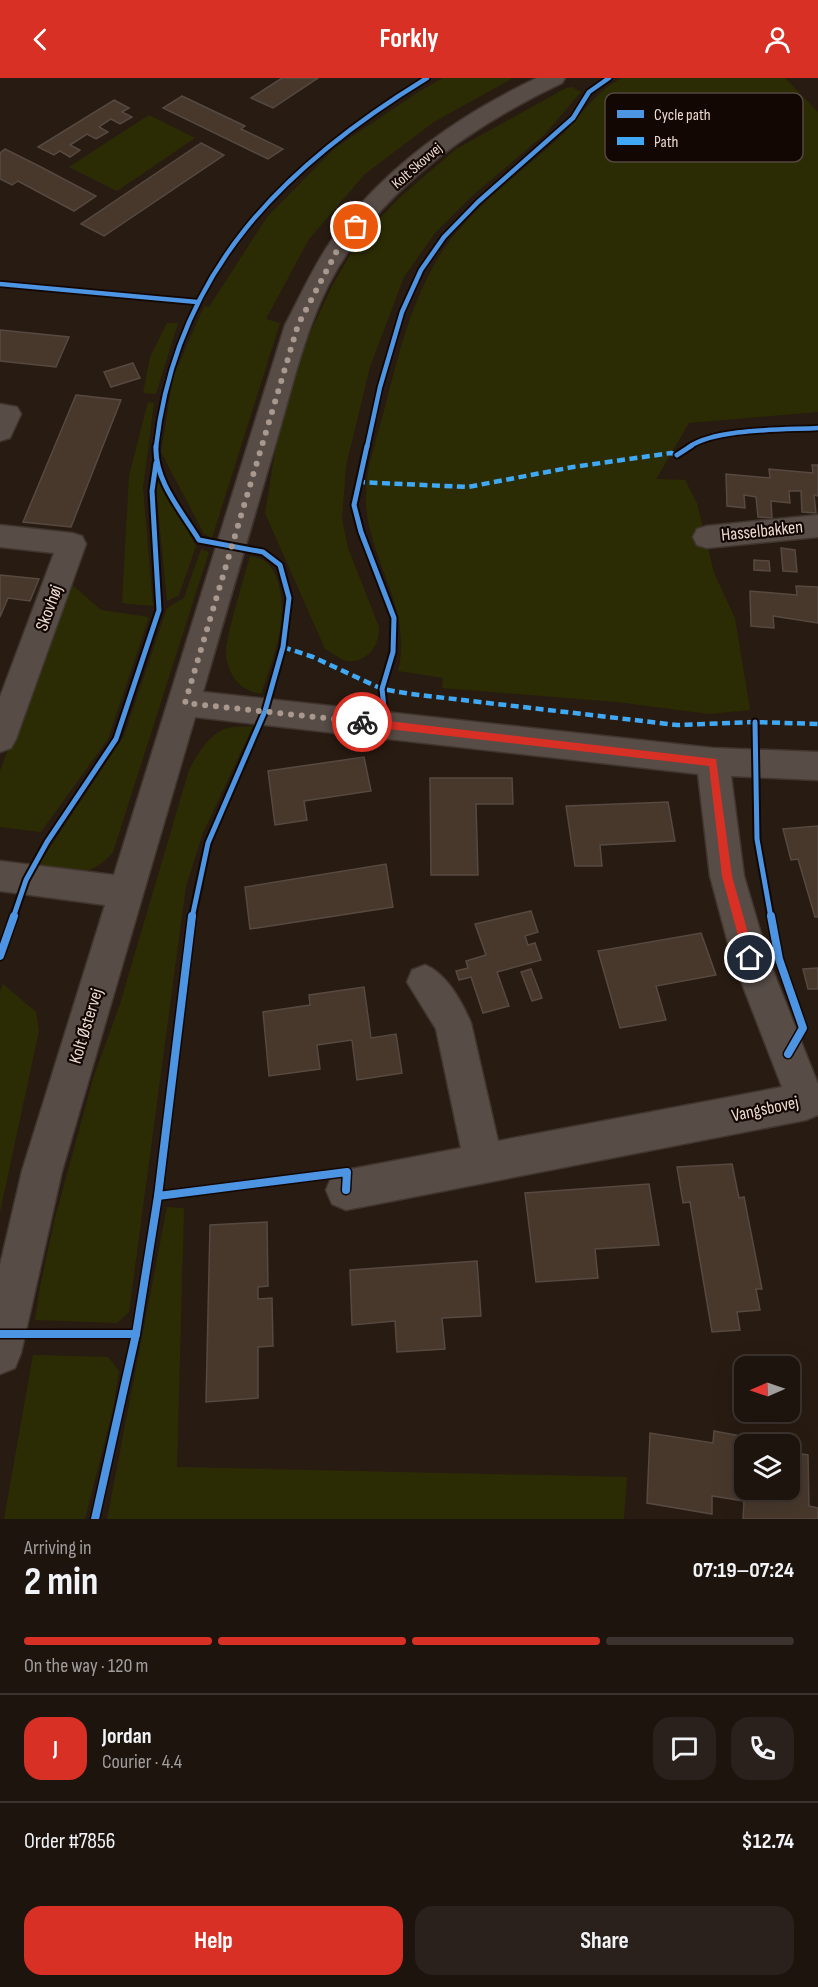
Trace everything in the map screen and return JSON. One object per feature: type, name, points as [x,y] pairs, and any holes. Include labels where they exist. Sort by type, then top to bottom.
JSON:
[{"type":"street","name":"Kolt Skovvej","points":[[185,703],[298,325],[340,245],[387,192],[441,144],[511,97],[554,78]]},
{"type":"street","points":[[0,413],[8,414],[0,431]]},
{"type":"street","name":"Hasselbakken","points":[[707,537],[818,526]]},
{"type":"street","name":"Skovhøj","points":[[0,536],[72,544],[0,739]]},
{"type":"street","points":[[185,703],[713,762],[818,766]]},
{"type":"street","name":"Kolt Østervej","points":[[0,1353],[42,1172],[185,703]]},
{"type":"street","name":"Vangsbovej","points":[[346,1190],[806,1101],[750,958],[727,876],[713,762]]},
{"type":"street","points":[[0,876],[126,892]]},
{"type":"street","points":[[425,982],[453,1023],[484,1164]]},
{"type":"shaded area","points":[[443,78],[513,78],[434,122],[365,174],[309,239],[266,319],[280,323],[212,538],[204,534],[161,452],[173,377],[204,306],[209,307],[267,217],[335,148]]},
{"type":"shaded area","points":[[622,78],[785,78],[800,93],[605,93],[605,162],[803,162],[803,97],[818,112],[818,412],[689,423],[656,479],[685,480],[697,503],[714,573],[735,618],[750,710],[709,714],[617,702],[442,688],[443,678],[398,671],[401,648],[400,627],[396,607],[369,526],[366,493],[372,455],[396,363],[418,298],[438,258],[463,225],[490,198],[560,137],[596,97]]},
{"type":"shaded area","points":[[572,87],[581,92],[545,134],[471,197],[435,233],[404,277],[370,367],[346,466],[342,519],[348,548],[379,627],[379,634],[375,646],[366,656],[354,661],[344,660],[325,649],[265,513],[279,427],[308,337],[332,286],[357,243],[398,199],[456,149],[566,88]]},
{"type":"shaded area","points":[[149,115],[195,138],[117,191],[69,167]]},
{"type":"shaded area","points":[[167,323],[178,323],[156,394],[143,393],[150,357]]},
{"type":"shaded area","points":[[148,402],[154,403],[143,488],[153,606],[122,603],[129,476]]},
{"type":"shaded area","points":[[158,477],[196,546],[179,595],[167,601],[156,488]]},
{"type":"shaded area","points":[[201,549],[209,552],[113,852],[104,861],[87,871],[69,872],[37,867],[124,736],[167,608],[184,598]]},
{"type":"shaded area","points":[[250,556],[262,559],[270,565],[279,586],[281,600],[282,614],[278,641],[261,694],[237,682],[230,671],[226,656],[231,623]]},
{"type":"shaded area","points":[[70,583],[101,610],[149,617],[108,739],[40,832],[0,827],[0,771]]},
{"type":"shaded area","points":[[253,726],[203,833],[186,886],[129,1312],[117,1323],[35,1320],[54,1222],[93,1079],[120,1004],[189,770],[196,757],[215,734],[228,728]]},
{"type":"shaded area","points":[[3,984],[36,1012],[39,1031],[0,1212],[0,991]]},
{"type":"shaded area","points":[[167,1207],[184,1208],[177,1467],[627,1477],[624,1519],[107,1519]]},
{"type":"shaded area","points":[[33,1355],[108,1357],[119,1371],[113,1409],[85,1519],[4,1519]]},
{"type":"building","points":[[282,78],[318,78],[273,108],[251,98]]},
{"type":"building","points":[[182,96],[245,126],[241,129],[283,149],[268,159],[163,108]]},
{"type":"building","points":[[114,100],[129,108],[122,112],[132,117],[120,124],[111,119],[99,127],[108,132],[96,139],[87,134],[70,145],[80,150],[70,157],[60,151],[54,155],[38,147]]},
{"type":"building","points":[[201,143],[224,155],[104,236],[81,224]]},
{"type":"building","points":[[5,149],[96,196],[74,211],[18,181],[12,185],[0,179],[0,153]]},
{"type":"building","points":[[0,330],[69,337],[56,367],[0,361]]},
{"type":"building","points":[[133,363],[140,378],[111,387],[104,372]]},
{"type":"building","points":[[76,395],[121,400],[71,527],[23,522]]},
{"type":"building","points":[[812,465],[818,465],[818,496],[814,495],[816,513],[802,512],[801,491],[789,491],[790,503],[771,501],[772,518],[758,517],[756,497],[744,495],[745,508],[727,506],[726,474],[770,478],[769,469],[813,473]]},
{"type":"building","points":[[781,548],[795,550],[797,572],[783,571]]},
{"type":"building","points":[[754,560],[769,561],[770,571],[754,570]]},
{"type":"building","points":[[0,575],[39,579],[30,601],[8,598],[0,617]]},
{"type":"building","points":[[796,586],[818,587],[818,623],[773,616],[774,628],[751,626],[750,591],[797,595]]},
{"type":"building","points":[[364,757],[371,791],[304,801],[307,820],[275,825],[268,771]]},
{"type":"building","points":[[430,778],[512,778],[513,804],[476,804],[478,875],[431,875]]},
{"type":"building","points":[[668,802],[675,841],[600,845],[602,866],[575,866],[566,806]]},
{"type":"building","points":[[818,826],[818,917],[815,917],[798,859],[791,860],[783,829]]},
{"type":"building","points":[[386,864],[393,907],[250,929],[245,887]]},
{"type":"building","points":[[531,911],[538,932],[525,936],[528,945],[535,943],[541,960],[497,972],[509,1006],[483,1013],[471,977],[459,980],[456,971],[468,968],[466,961],[486,955],[475,924]]},
{"type":"building","points":[[701,933],[716,975],[656,986],[666,1020],[620,1028],[598,951]]},
{"type":"building","points":[[818,968],[818,989],[808,989],[803,969]]},
{"type":"building","points":[[531,969],[542,998],[532,1001],[521,972]]},
{"type":"building","points":[[364,987],[371,1038],[396,1034],[402,1073],[357,1080],[352,1040],[317,1045],[320,1069],[269,1076],[263,1012],[310,1005],[309,995]]},
{"type":"building","points":[[732,1164],[739,1198],[744,1197],[762,1289],[756,1289],[760,1310],[737,1312],[740,1330],[712,1332],[690,1202],[683,1203],[677,1167]]},
{"type":"building","points":[[649,1184],[659,1245],[595,1249],[598,1278],[536,1282],[525,1193]]},
{"type":"building","points":[[267,1222],[268,1286],[258,1287],[258,1299],[272,1298],[273,1346],[258,1347],[258,1398],[206,1402],[210,1225]]},
{"type":"building","points":[[477,1261],[481,1316],[442,1318],[445,1349],[397,1352],[395,1321],[352,1325],[350,1270]]},
{"type":"building","points":[[714,1431],[734,1435],[734,1499],[712,1496],[712,1514],[647,1503],[650,1433],[713,1443]]},
{"type":"building","points":[[800,1454],[808,1455],[809,1506],[818,1508],[818,1519],[743,1519],[744,1501],[738,1500],[800,1500]]},
{"type":"marked path","points":[[357,482],[468,487],[573,467],[671,453],[677,455],[681,452]]},
{"type":"marked path","points":[[283,647],[313,657],[382,689],[411,694],[677,725],[755,722],[818,724]]},
{"type":"cycle path","points":[[95,1519],[136,1334],[158,1196],[194,901],[208,843],[265,711],[283,647],[289,598],[280,565],[263,552],[199,540],[176,503],[156,460],[157,438],[165,390],[184,332],[204,291],[227,252],[254,217],[316,155],[351,127],[427,78]]},
{"type":"cycle path","points":[[386,725],[382,689],[393,652],[394,618],[361,532],[354,505],[380,387],[402,312],[421,270],[444,237],[478,202],[573,118],[589,92],[609,78]]},
{"type":"cycle path","points":[[0,284],[197,302]]},
{"type":"cycle path","points":[[677,455],[699,440],[756,431],[818,428]]},
{"type":"cycle path","points":[[0,956],[26,880],[47,842],[116,739],[159,610],[152,491],[156,463]]},
{"type":"cycle path","points":[[755,722],[757,839],[779,959],[803,1028],[788,1054]]},
{"type":"cycle path","points":[[158,1196],[347,1172],[346,1190]]},
{"type":"cycle path","points":[[0,1334],[136,1334]]},
{"type":"way so far","points":[[356,227],[340,245],[298,325],[185,703],[362,722]]},
{"type":"route","points":[[362,722],[713,762],[727,876],[750,958]]}]
